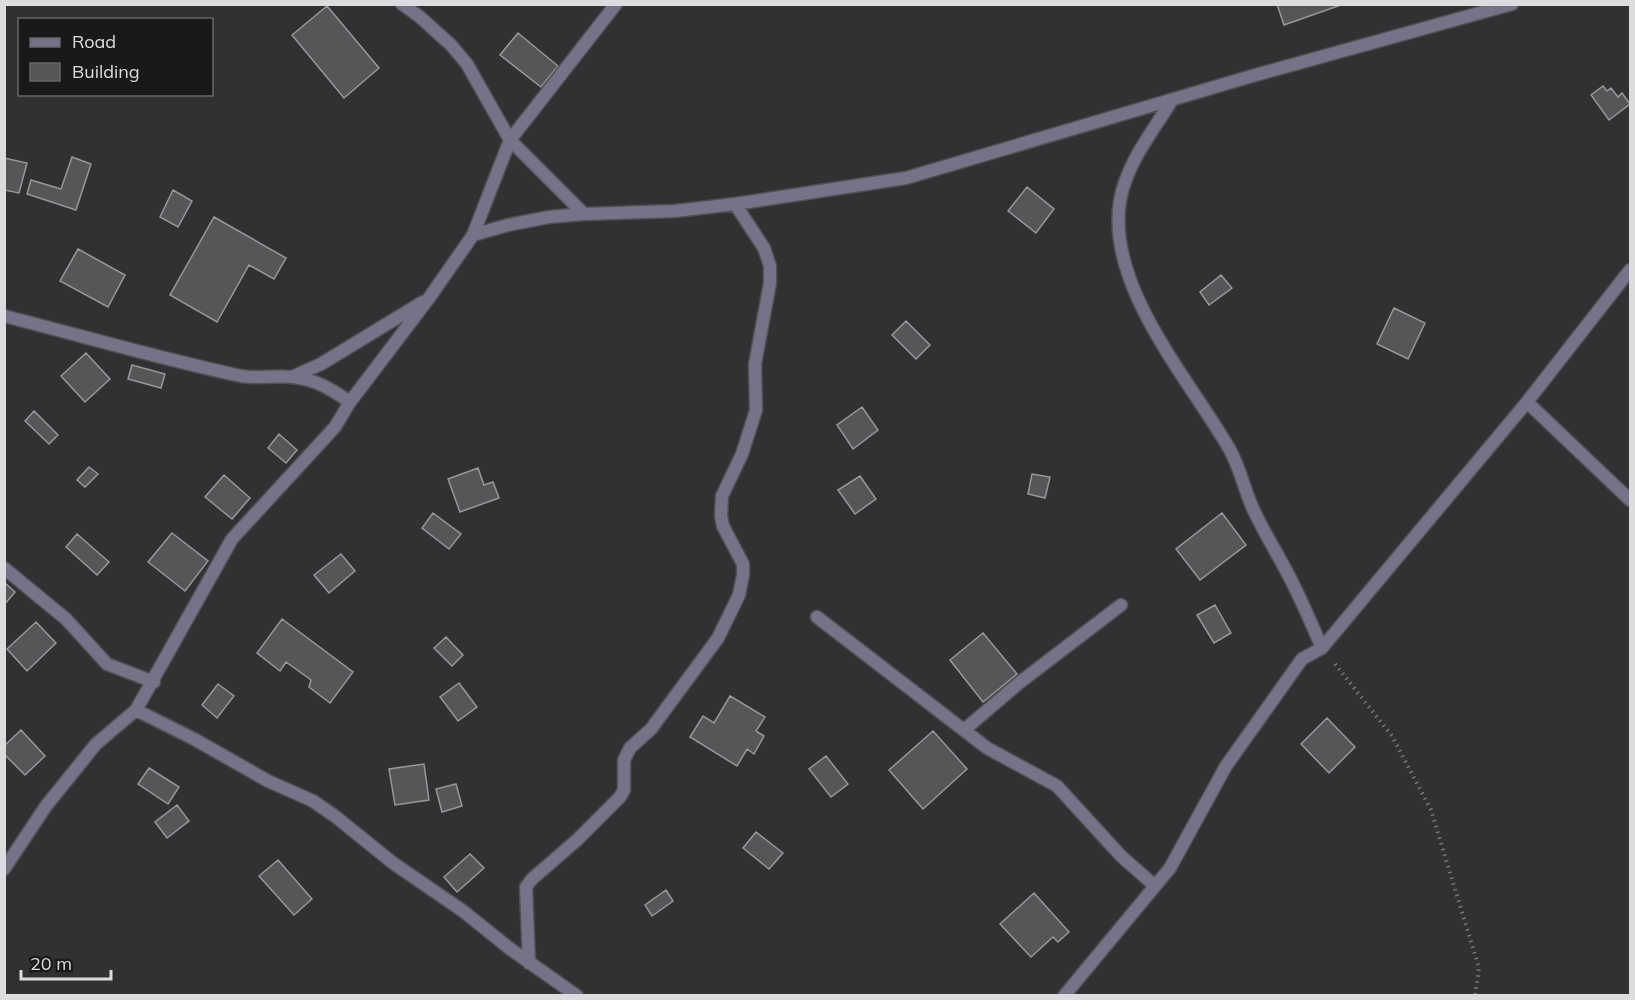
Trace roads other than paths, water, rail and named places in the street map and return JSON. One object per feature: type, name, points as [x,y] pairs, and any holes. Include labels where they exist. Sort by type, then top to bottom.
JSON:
[{"type":"street","points":[[402,4],[451,45],[467,64],[510,140],[585,214]]},
{"type":"street","points":[[4,869],[46,806],[96,744],[136,710],[232,539],[335,427],[350,402],[429,298],[473,235],[510,140],[616,4]]},
{"type":"street","points":[[473,235],[529,220],[585,214],[675,211],[906,178],[1512,4]]},
{"type":"street","points":[[1172,100],[1126,176],[1120,201],[1119,222],[1122,249],[1141,305],[1229,449],[1255,513],[1295,586],[1322,648]]},
{"type":"street","points":[[529,963],[526,887],[620,797],[624,790],[624,760],[630,748],[651,729],[718,638],[739,595],[743,564],[723,526],[722,496],[742,454],[756,410],[755,364],[770,283],[770,266],[764,248],[735,204]]},
{"type":"street","points":[[1064,996],[1170,868],[1226,766],[1302,659],[1322,648],[1527,402],[1630,270]]},
{"type":"street","points":[[292,377],[321,364],[429,298]]},
{"type":"street","points":[[4,316],[244,376],[292,377],[322,384],[350,402]]},
{"type":"street","points":[[1527,402],[1630,500]]},
{"type":"street","points":[[4,568],[66,619],[107,664],[153,682]]},
{"type":"street","points":[[964,730],[1019,682],[1121,605]]},
{"type":"street","points":[[817,617],[987,748],[1057,786],[1121,856],[1155,886]]},
{"type":"street","points":[[136,710],[268,781],[313,801],[393,863],[463,911],[529,963],[577,996]]}]
